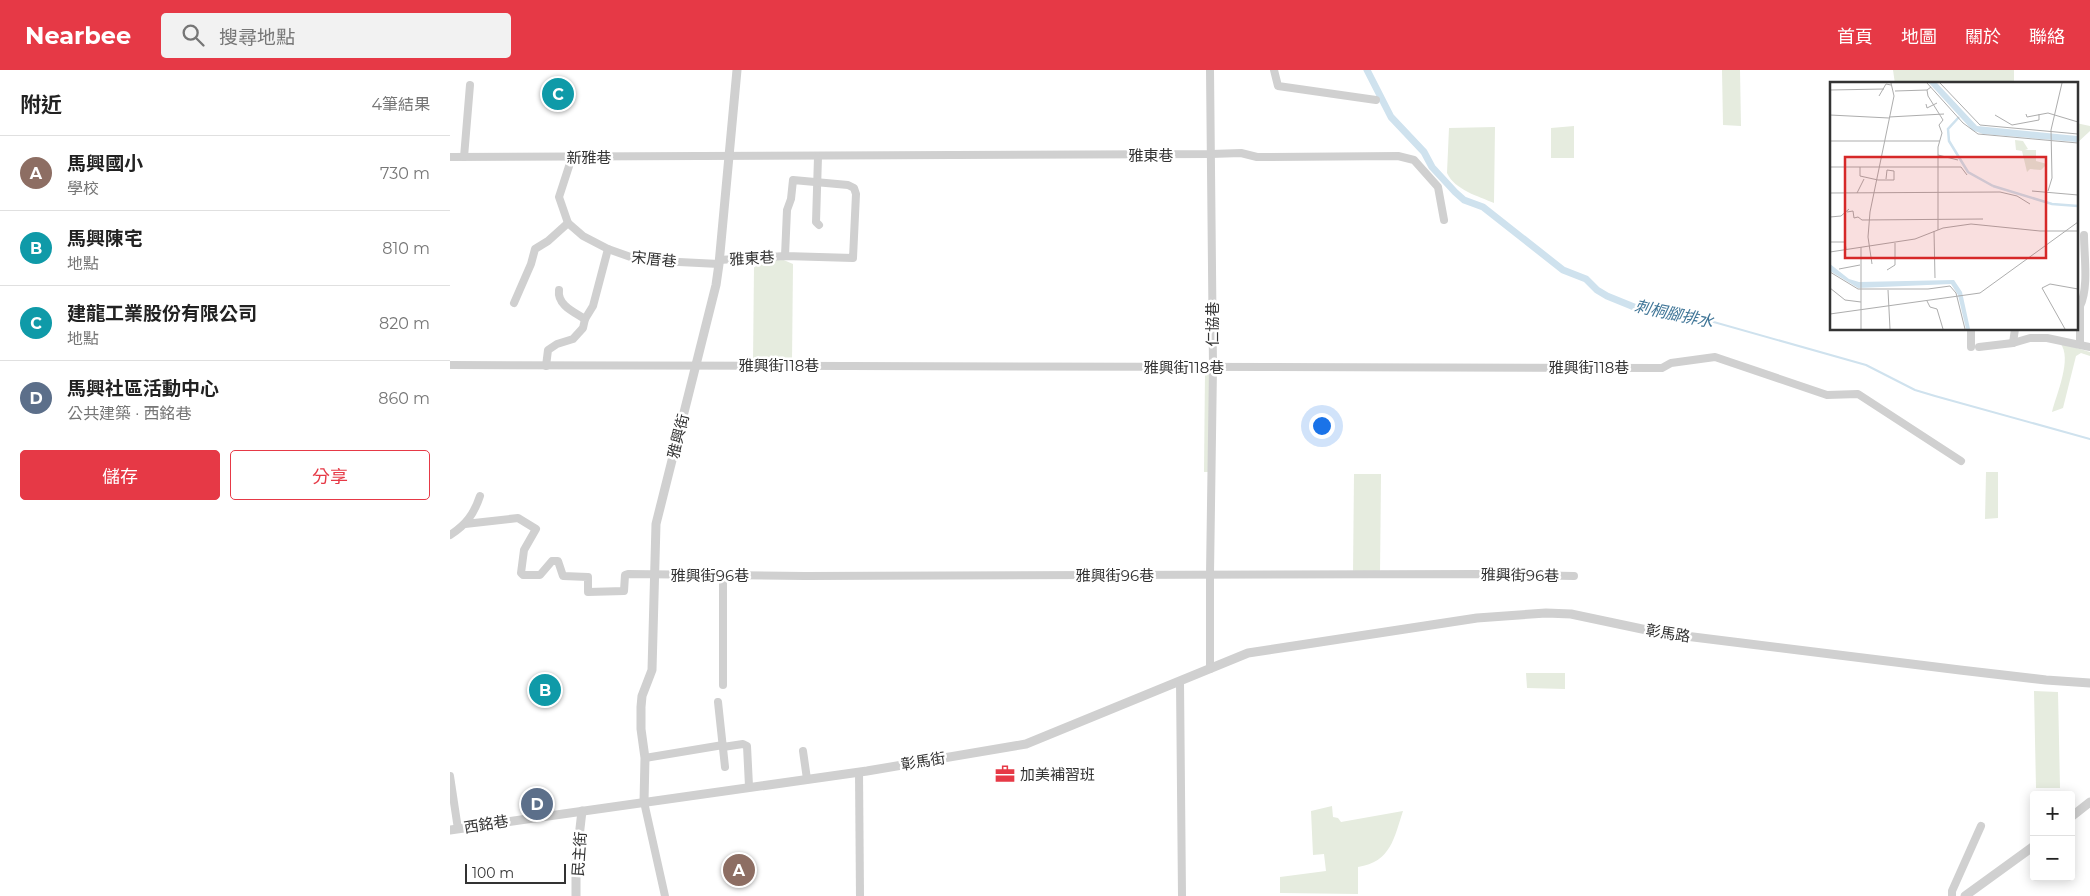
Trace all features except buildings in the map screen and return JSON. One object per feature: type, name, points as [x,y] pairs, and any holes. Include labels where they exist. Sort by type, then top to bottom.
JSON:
[{"type":"street","name":"雅興街","points":[[644,802],[645,758],[641,728],[641,707],[642,696],[652,670],[656,524],[720,262],[737,70]]},
{"type":"street","name":"仁協巷","points":[[1210,70],[1213,367],[1210,669]]},
{"type":"street","points":[[1274,70],[1278,86],[1376,100]]},
{"type":"street","points":[[464,157],[470,86]]},
{"type":"street","name":"雅東巷","points":[[728,157],[1241,153],[1257,157],[1398,156],[1414,160],[1438,187],[1444,220]]},
{"type":"street","name":"新雅巷","points":[[450,157],[728,157]]},
{"type":"street","points":[[514,303],[532,264],[535,249],[548,241],[568,223],[559,197],[572,157]]},
{"type":"street","points":[[818,157],[816,222],[819,226]]},
{"type":"street","name":"雅東巷","points":[[720,262],[785,256],[853,258],[855,190],[848,185],[793,180],[791,199],[787,210],[785,256]]},
{"type":"street","name":"宋厝巷","points":[[568,223],[583,236],[608,249],[639,260],[720,262]]},
{"type":"street","points":[[2080,344],[2078,306],[2084,299],[2084,235]]},
{"type":"street","points":[[546,366],[548,350],[557,344],[573,339],[583,328],[585,319],[593,306],[608,249]]},
{"type":"street","points":[[559,290],[558,295],[561,302],[585,319]]},
{"type":"street","points":[[1970,330],[1975,347],[2013,343],[2030,338],[2048,338],[2090,347]]},
{"type":"street","points":[[2013,343],[2015,330]]},
{"type":"street","name":"雅興街118巷","points":[[450,365],[1662,368],[1671,363],[1715,357],[1827,395],[1858,394],[1962,461]]},
{"type":"street","points":[[450,535],[465,524],[480,496]]},
{"type":"street","name":"雅興街96巷","points":[[465,524],[518,518],[536,529],[524,550],[521,573],[523,575],[540,575],[552,561],[558,561],[563,576],[588,577],[588,592],[624,591],[626,575],[1210,574],[1574,576]]},
{"type":"street","points":[[723,575],[723,685]]},
{"type":"street","name":"彰馬路","points":[[1248,653],[1477,618],[1546,613],[1570,614],[1661,633],[1970,672],[2090,683]]},
{"type":"street","name":"彰馬街","points":[[582,811],[859,772],[1026,744],[1248,653]]},
{"type":"street","points":[[1180,682],[1182,896]]},
{"type":"street","points":[[718,702],[725,767]]},
{"type":"street","points":[[645,758],[743,744],[747,746],[749,786]]},
{"type":"street","points":[[803,752],[807,778]]},
{"type":"street","points":[[859,772],[860,896]]},
{"type":"street","points":[[450,776],[454,829]]},
{"type":"street","points":[[644,802],[665,896]]},
{"type":"street","points":[[2075,813],[2090,802]]},
{"type":"street","name":"西銘巷","points":[[454,829],[582,811]]},
{"type":"street","name":"民主街","points":[[576,896],[576,863],[582,811]]},
{"type":"street","points":[[1952,896],[1952,891],[1981,826]]},
{"type":"street","points":[[1965,896],[2030,849]]},
{"type":"shaded area","points":[[1722,70],[1740,70],[1741,126],[1723,125]]},
{"type":"shaded area","points":[[1893,70],[2014,70],[2014,82],[1895,82]]},
{"type":"shaded area","points":[[2078,123],[2090,126],[2090,131],[2078,142]]},
{"type":"shaded area","points":[[1574,126],[1574,158],[1551,158],[1551,128]]},
{"type":"shaded area","points":[[1495,127],[1494,203],[1461,188],[1455,184],[1447,173],[1449,128]]},
{"type":"shaded area","points":[[779,258],[793,264],[792,362],[753,362],[754,267]]},
{"type":"shaded area","points":[[2060,343],[2090,352],[2090,356],[2081,353],[2076,356],[2063,408],[2052,412],[2064,367],[2064,350]]},
{"type":"shaded area","points":[[1205,372],[1211,374],[1209,472],[1204,472]]},
{"type":"shaded area","points":[[1986,472],[1998,472],[1998,518],[1985,519]]},
{"type":"shaded area","points":[[1354,474],[1381,474],[1380,575],[1353,575]]},
{"type":"shaded area","points":[[1526,673],[1565,673],[1565,689],[1527,688]]},
{"type":"shaded area","points":[[2034,691],[2058,692],[2060,788],[2036,788]]},
{"type":"shaded area","points":[[1332,806],[1333,817],[1338,818],[1341,822],[1403,811],[1394,839],[1384,854],[1378,860],[1358,867],[1358,894],[1280,893],[1280,877],[1326,871],[1324,854],[1313,855],[1311,811]]},
{"type":"waterway","name":"刺桐腳排水","points":[[1367,70],[1391,117],[1424,152],[1432,167],[1464,200],[1483,207],[1563,270],[1586,279],[1597,290],[1607,296],[1639,309],[1655,312]]},
{"type":"waterway","name":"刺桐腳排水","points":[[1655,312],[1689,315],[1866,365],[1915,390],[2090,439]]},
{"type":"place","name":"建龍工業股份有限公司","points":[[558,94]]},
{"type":"place","name":"馬興陳宅","points":[[545,690]]},
{"type":"place","name":"加美補習班","points":[[1005,774]]},
{"type":"place","name":"馬興社區活動中心","points":[[537,804]]},
{"type":"place","name":"馬興國小","points":[[739,870]]}]
